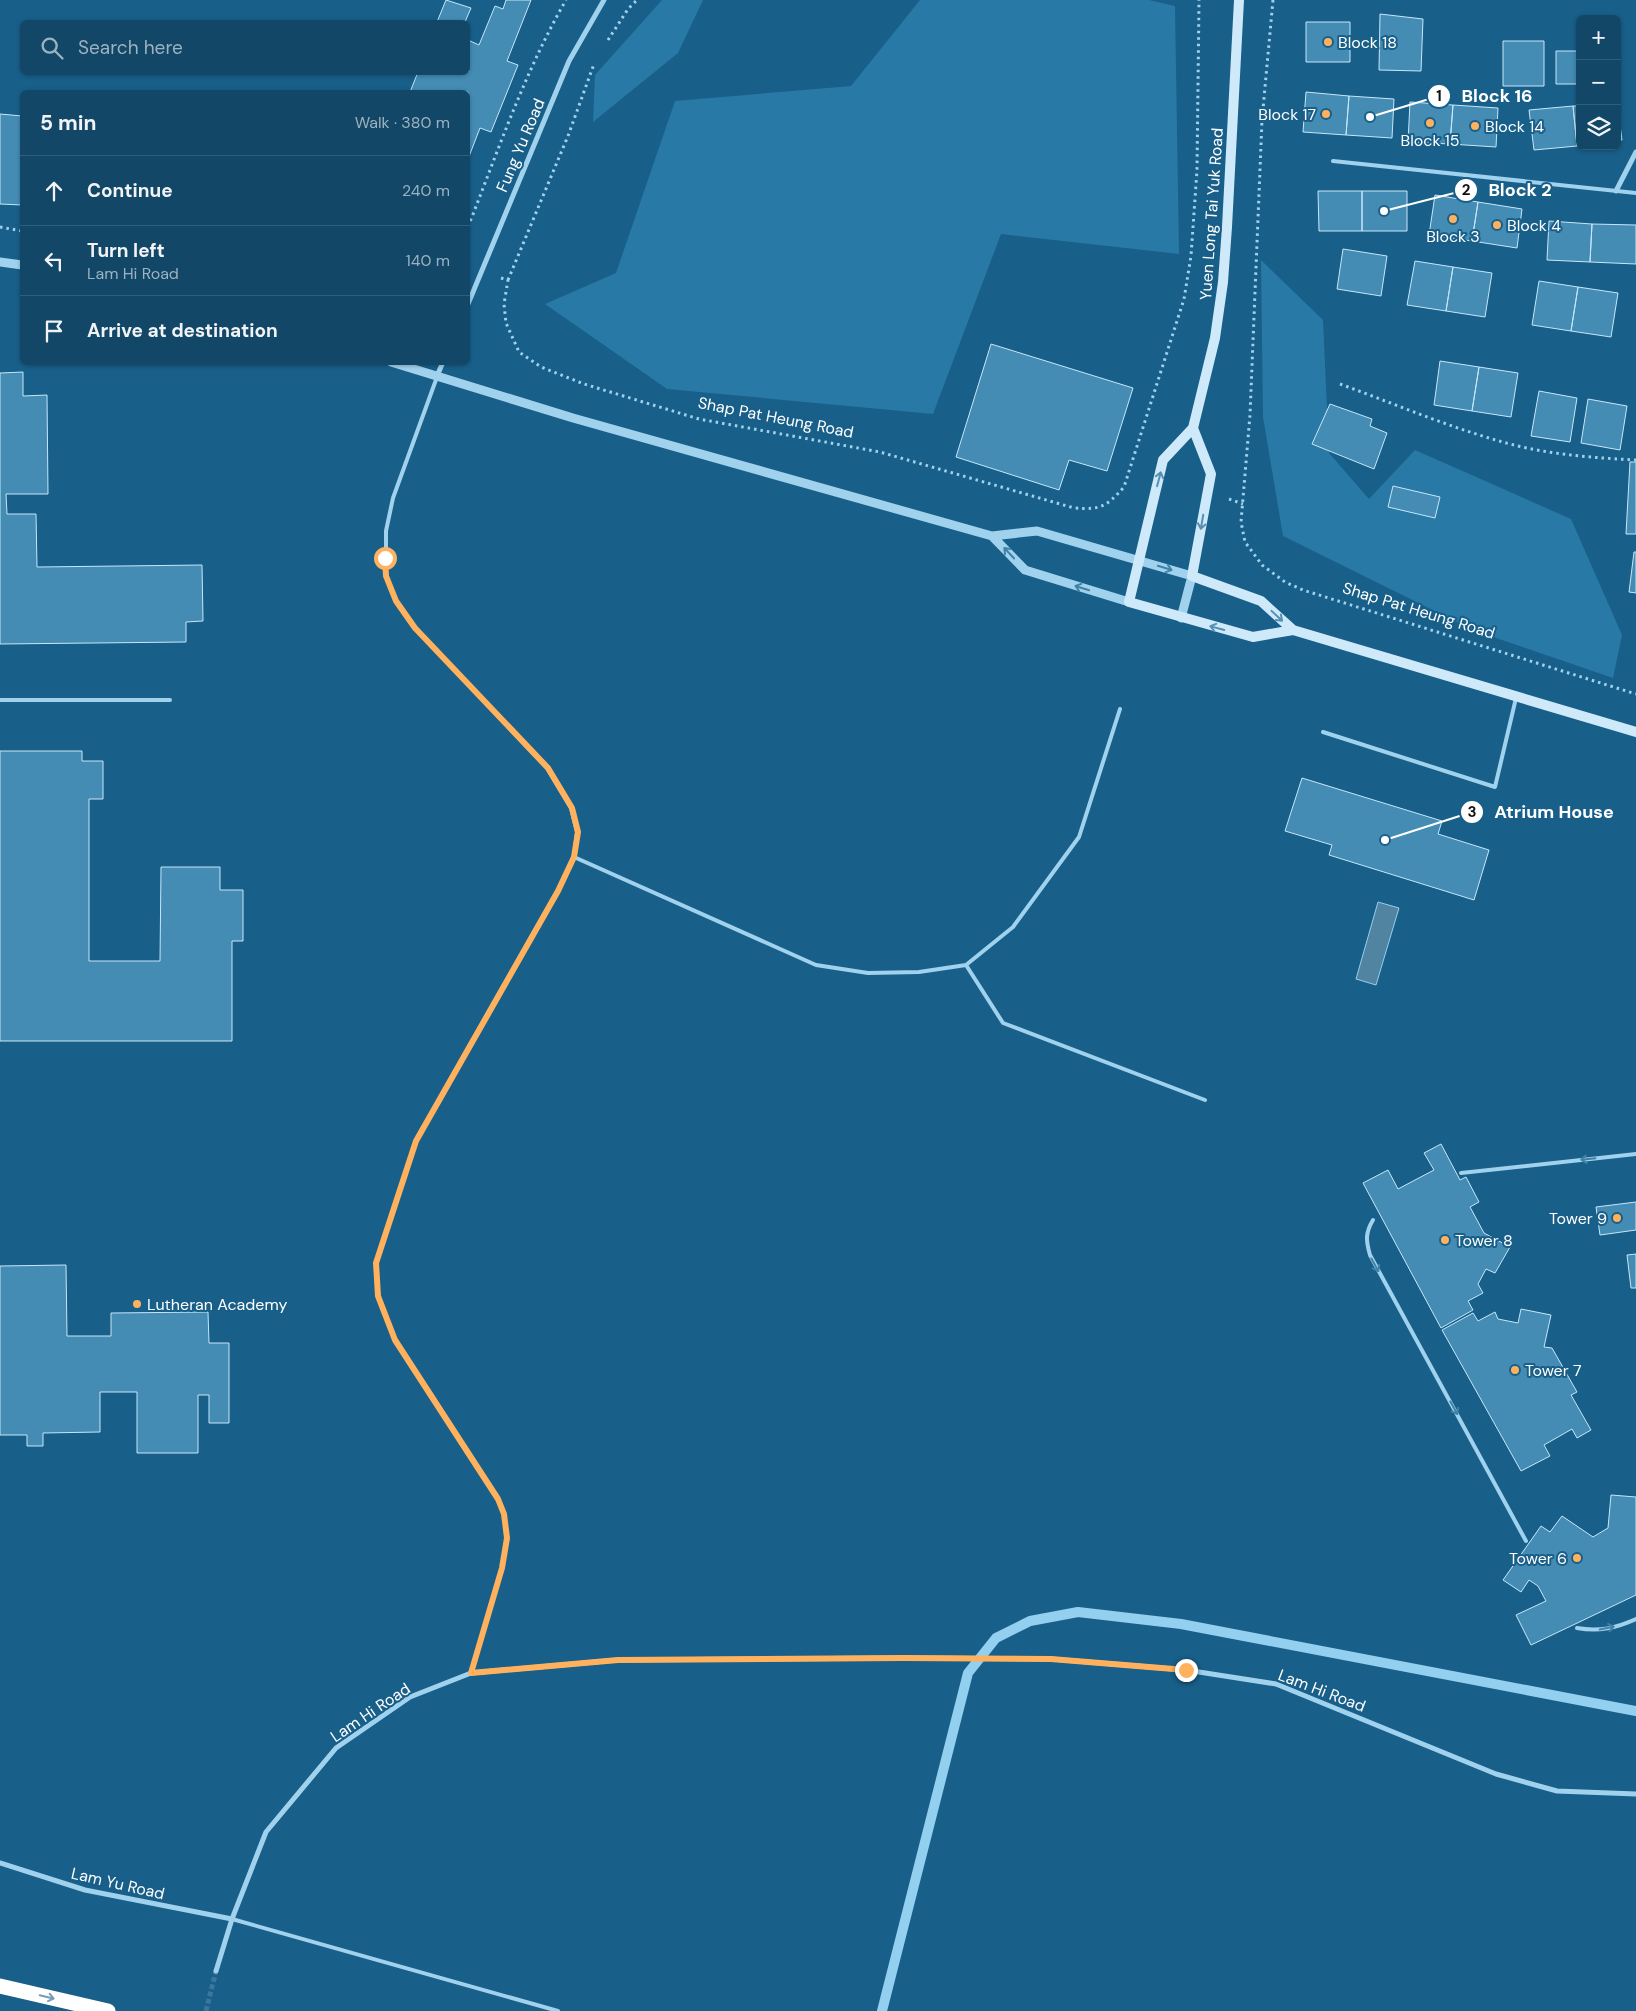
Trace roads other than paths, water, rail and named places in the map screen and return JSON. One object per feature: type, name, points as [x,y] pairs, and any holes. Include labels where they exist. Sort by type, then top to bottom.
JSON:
[{"type":"highway","points":[[0,1986],[108,2011]]},
{"type":"main road","name":"Yuen Long Tai Yuk Road","points":[[1129,602],[1164,460],[1193,428],[1215,338],[1223,282],[1239,0]]},
{"type":"main road","points":[[1193,428],[1211,474],[1192,576],[1261,601],[1292,630],[1516,698],[1636,732]]},
{"type":"main road","points":[[1129,602],[1253,637],[1292,630]]},
{"type":"street","name":"Fung Yu Road","points":[[470,299],[569,61],[604,0]]},
{"type":"street","points":[[1616,191],[1636,152]]},
{"type":"street","points":[[0,262],[20,265]]},
{"type":"street","points":[[401,365],[583,421],[992,536],[1037,531],[1192,576],[1182,618]]},
{"type":"street","points":[[438,376],[442,365]]},
{"type":"street","points":[[992,536],[1025,570],[1129,602]]},
{"type":"street","name":"Lam Hi Road","points":[[216,1971],[232,1919],[266,1832],[336,1748],[410,1697],[471,1673],[618,1660],[903,1658],[1051,1659],[1186,1670],[1276,1684],[1496,1774],[1557,1791],[1636,1794]]},
{"type":"street","name":"Lam Yu Road","points":[[0,1863],[84,1890],[232,1919]]},
{"type":"lane","points":[[1333,161],[1636,193]]},
{"type":"lane","points":[[438,376],[393,498],[386,531],[386,576],[396,601],[415,628],[548,768],[572,808],[578,832],[574,857],[558,891],[416,1141],[376,1263],[378,1296],[395,1340],[498,1499],[504,1514],[507,1538],[502,1568],[471,1673]]},
{"type":"lane","points":[[1322,732],[1495,787],[1516,698]]},
{"type":"lane","points":[[0,700],[170,700]]},
{"type":"lane","points":[[574,857],[816,965],[868,974],[919,972],[966,965],[1013,927],[1078,837],[1120,709]]},
{"type":"lane","points":[[966,965],[1003,1023],[1205,1100]]},
{"type":"lane","points":[[1461,1173],[1636,1154]]},
{"type":"lane","points":[[1373,1220],[1368,1229],[1366,1241],[1370,1255],[1526,1541]]},
{"type":"lane","points":[[1577,1628],[1594,1631],[1611,1628],[1636,1619]]},
{"type":"lane","points":[[232,1919],[558,2011]]},
{"type":"waterway","points":[[882,2011],[968,1673],[996,1638],[1030,1621],[1078,1612],[1181,1624],[1636,1711]]},
{"type":"tunnel","points":[[206,2011],[216,1971]]},
{"type":"place","name":"Block 18","points":[[1328,42]]},
{"type":"place","name":"Block 17","points":[[1326,114]]},
{"type":"place","name":"Block 16","points":[[1370,117]]},
{"type":"place","name":"Block 15","points":[[1430,123]]},
{"type":"place","name":"Block 14","points":[[1475,126]]},
{"type":"place","name":"Block 2","points":[[1384,211]]},
{"type":"place","name":"Block 3","points":[[1453,219]]},
{"type":"place","name":"Block 4","points":[[1497,225]]},
{"type":"place","name":"Atrium House","points":[[1385,840]]},
{"type":"place","name":"Tower 9","points":[[1617,1218]]},
{"type":"place","name":"Tower 8","points":[[1445,1240]]},
{"type":"place","name":"Lutheran Academy","points":[[137,1304]]},
{"type":"place","name":"Tower 7","points":[[1515,1370]]},
{"type":"place","name":"Tower 6","points":[[1577,1558]]}]
